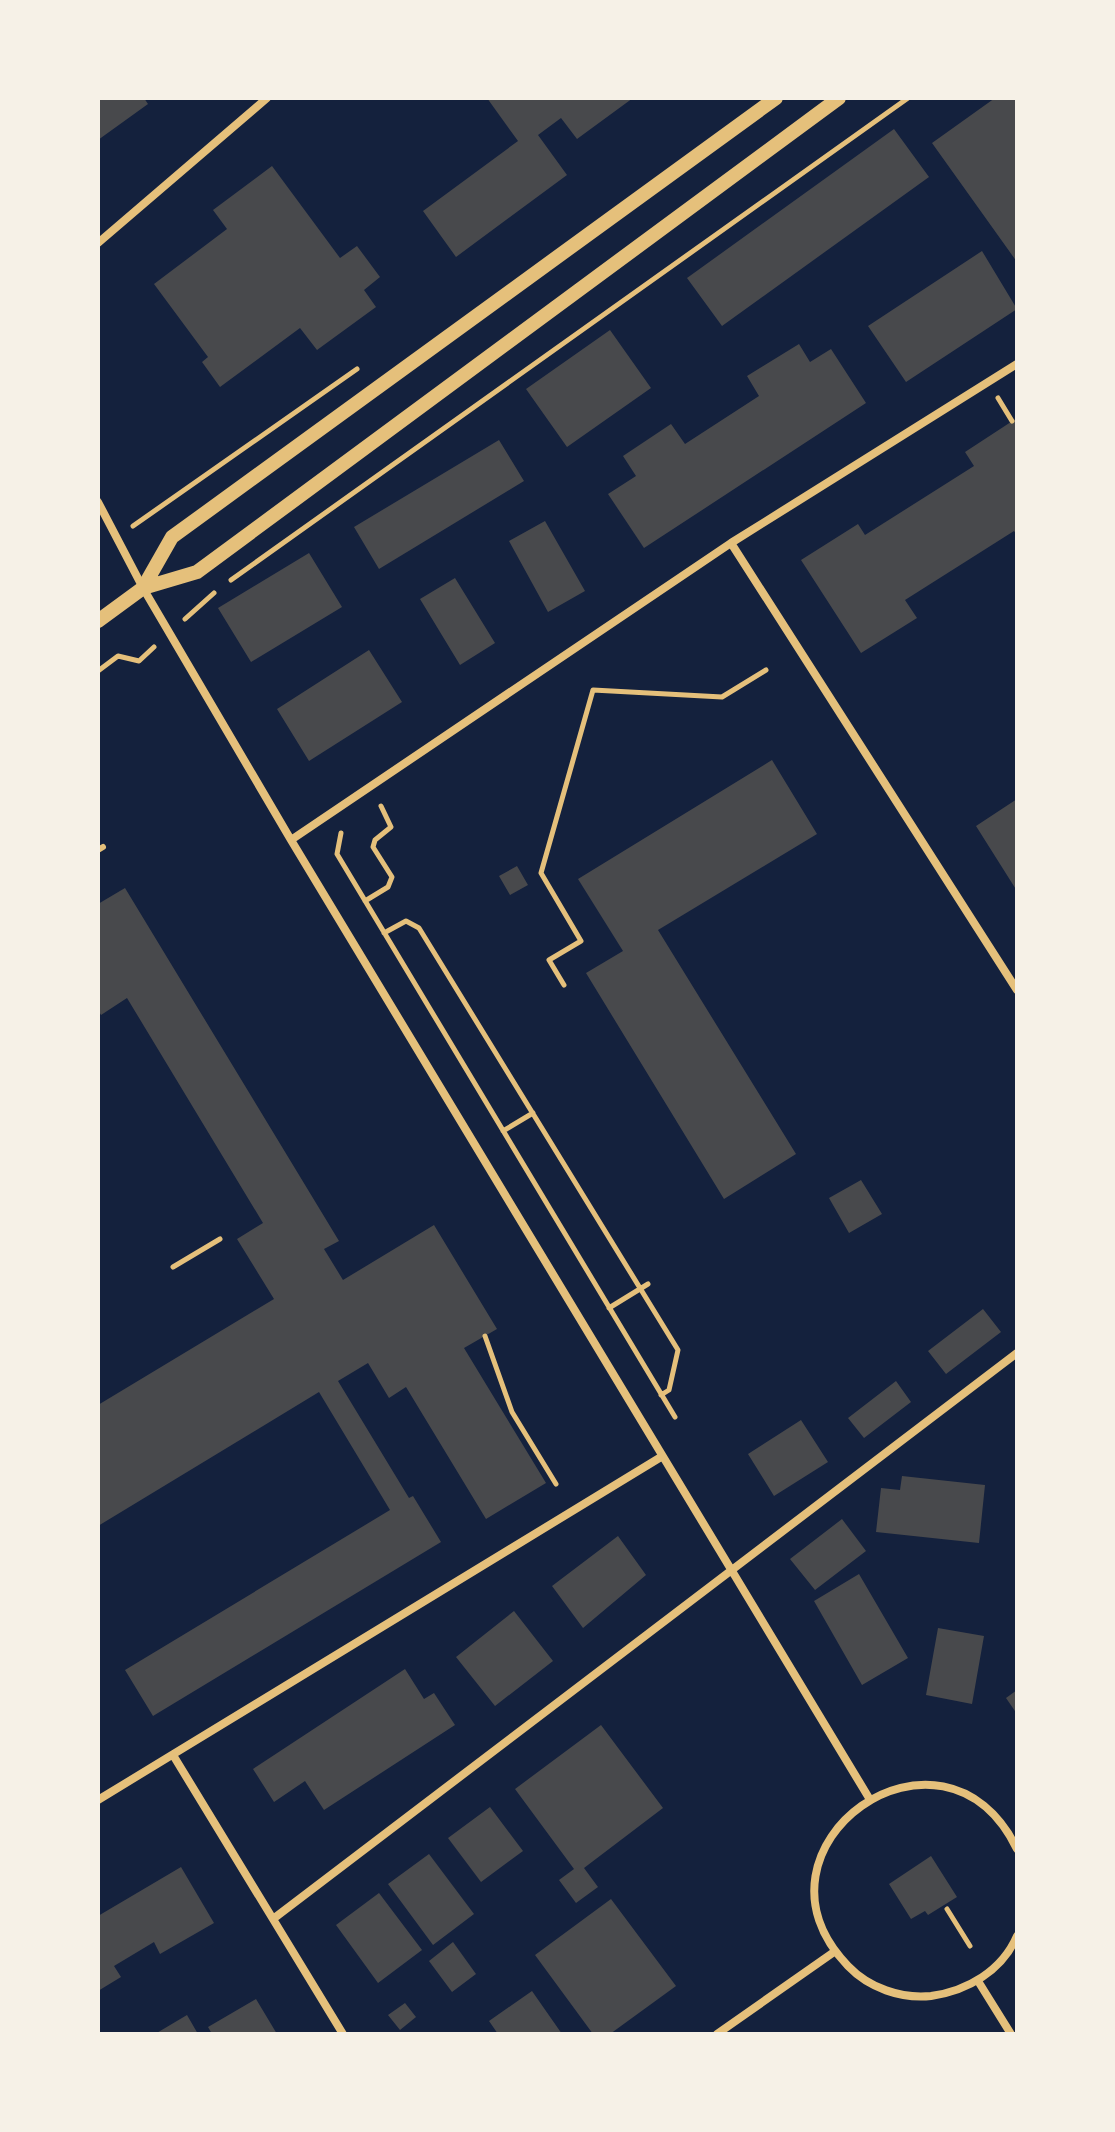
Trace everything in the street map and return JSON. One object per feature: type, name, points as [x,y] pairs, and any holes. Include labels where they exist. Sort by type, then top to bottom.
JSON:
[{"type":"street","points":[[98,243],[267,98]]},
{"type":"street","points":[[143,588],[172,537],[776,98]]},
{"type":"street","points":[[98,621],[143,588],[197,572],[839,98]]},
{"type":"street","points":[[291,840],[731,543],[1017,364]]},
{"type":"street","points":[[98,502],[143,588],[291,840],[869,1798]]},
{"type":"street","points":[[731,543],[1017,990]]},
{"type":"street","points":[[273,1919],[1017,1353]]},
{"type":"street","points":[[98,1800],[661,1457]]},
{"type":"street","points":[[173,1755],[343,2034]]},
{"type":"street","points":[[1017,1849],[1007,1829],[979,1802],[953,1790],[924,1785],[895,1788],[869,1798],[841,1821],[822,1851],[815,1885],[819,1920],[834,1952],[866,1981],[885,1991],[916,1997],[948,1994],[978,1981],[999,1964],[1017,1936]]},
{"type":"street","points":[[1007,1829],[1017,1822]]},
{"type":"street","points":[[717,2034],[834,1952]]},
{"type":"street","points":[[978,1981],[1011,2034]]},
{"type":"path","points":[[213,594],[908,98]]},
{"type":"path","points":[[117,536],[359,367]]},
{"type":"path","points":[[98,671],[118,656],[139,661]]},
{"type":"path","points":[[564,985],[549,960],[581,941],[541,873],[593,690],[722,697],[766,670]]},
{"type":"path","points":[[370,812],[389,801]]},
{"type":"path","points":[[365,901],[388,887],[392,877],[373,847],[375,840],[391,827],[381,806]]},
{"type":"path","points":[[350,825],[341,832],[337,854],[675,1417]]},
{"type":"path","points":[[384,933],[406,921],[419,928],[678,1350],[669,1390],[661,1395]]},
{"type":"path","points":[[503,1131],[533,1113]]},
{"type":"path","points":[[173,1267],[220,1239]]},
{"type":"path","points":[[609,1308],[648,1284]]},
{"type":"path","points":[[485,1336],[512,1412],[556,1484]]},
{"type":"path","points":[[947,1909],[970,1946]]},
{"type":"building","points":[[98,98],[144,98],[148,104],[98,140]]},
{"type":"building","points":[[487,98],[633,98],[577,139],[561,118],[538,135],[567,175],[456,257],[423,211],[518,141]]},
{"type":"building","points":[[995,98],[1017,98],[1017,262],[932,143]]},
{"type":"building","points":[[894,129],[929,177],[722,326],[687,278]]},
{"type":"building","points":[[272,166],[340,258],[357,246],[380,277],[364,290],[376,307],[317,350],[300,328],[220,387],[202,362],[208,357],[154,284],[227,229],[213,210]]},
{"type":"building","points":[[982,251],[1017,309],[906,382],[868,326]]},
{"type":"building","points":[[610,330],[651,388],[567,447],[526,389]]},
{"type":"building","points":[[799,344],[810,362],[831,349],[866,403],[644,548],[608,494],[636,476],[623,456],[671,424],[685,444],[759,396],[747,376]]},
{"type":"building","points":[[1017,418],[1017,535],[1014,531],[905,600],[917,618],[861,653],[801,560],[858,524],[865,535],[974,466],[965,452]]},
{"type":"building","points":[[499,440],[524,481],[379,569],[354,527]]},
{"type":"building","points":[[545,521],[585,591],[548,612],[509,541]]},
{"type":"building","points":[[309,553],[342,607],[251,662],[218,608]]},
{"type":"building","points":[[455,578],[495,643],[460,665],[420,599]]},
{"type":"building","points":[[369,650],[402,702],[309,761],[277,709]]},
{"type":"building","points":[[772,760],[817,834],[658,930],[796,1154],[724,1199],[586,973],[623,951],[578,879]]},
{"type":"building","points":[[1017,799],[1017,891],[976,826]]},
{"type":"building","points":[[517,866],[528,885],[510,895],[499,876]]},
{"type":"building","points":[[125,888],[339,1241],[324,1249],[343,1280],[434,1225],[497,1329],[464,1348],[546,1483],[486,1519],[406,1387],[389,1398],[368,1363],[338,1381],[409,1498],[413,1496],[441,1542],[153,1716],[125,1670],[390,1510],[319,1392],[98,1526],[98,1405],[274,1299],[237,1239],[263,1223],[127,998],[101,1015],[98,1010],[98,904]]},
{"type":"building","points":[[861,1180],[882,1214],[849,1233],[829,1198]]},
{"type":"building","points":[[983,1309],[1001,1332],[946,1374],[928,1351]]},
{"type":"building","points":[[896,1381],[911,1402],[864,1438],[848,1418]]},
{"type":"building","points":[[801,1420],[828,1462],[774,1496],[748,1454]]},
{"type":"building","points":[[902,1476],[985,1485],[979,1543],[876,1532],[881,1488],[900,1490]]},
{"type":"building","points":[[842,1519],[866,1551],[815,1590],[790,1559]]},
{"type":"building","points":[[618,1536],[646,1575],[583,1628],[552,1586]]},
{"type":"building","points":[[859,1574],[908,1658],[862,1685],[814,1601]]},
{"type":"building","points":[[514,1611],[553,1661],[495,1706],[456,1657]]},
{"type":"building","points":[[938,1628],[984,1636],[972,1704],[926,1695]]},
{"type":"building","points":[[405,1669],[424,1699],[434,1693],[455,1725],[324,1810],[305,1781],[274,1802],[253,1769]]},
{"type":"building","points":[[1017,1690],[1017,1714],[1006,1698]]},
{"type":"building","points":[[601,1725],[663,1808],[584,1868],[598,1887],[576,1903],[559,1880],[574,1869],[515,1789]]},
{"type":"building","points":[[490,1807],[523,1851],[481,1882],[448,1838]]},
{"type":"building","points":[[429,1854],[474,1914],[433,1945],[388,1884]]},
{"type":"building","points":[[931,1856],[957,1897],[928,1915],[925,1911],[911,1919],[889,1884]]},
{"type":"building","points":[[181,1867],[214,1923],[160,1954],[154,1942],[114,1966],[121,1977],[98,1991],[98,1916]]},
{"type":"building","points":[[379,1893],[422,1950],[378,1983],[336,1925]]},
{"type":"building","points":[[611,1899],[676,1986],[610,2034],[593,2034],[535,1955]]},
{"type":"building","points":[[453,1942],[476,1974],[452,1992],[429,1961]]},
{"type":"building","points":[[532,1991],[562,2034],[498,2034],[489,2021]]},
{"type":"building","points":[[256,1999],[277,2034],[212,2034],[208,2027]]},
{"type":"building","points":[[405,2003],[416,2017],[400,2030],[388,2015]]},
{"type":"building","points":[[187,2015],[198,2034],[155,2034]]}]
